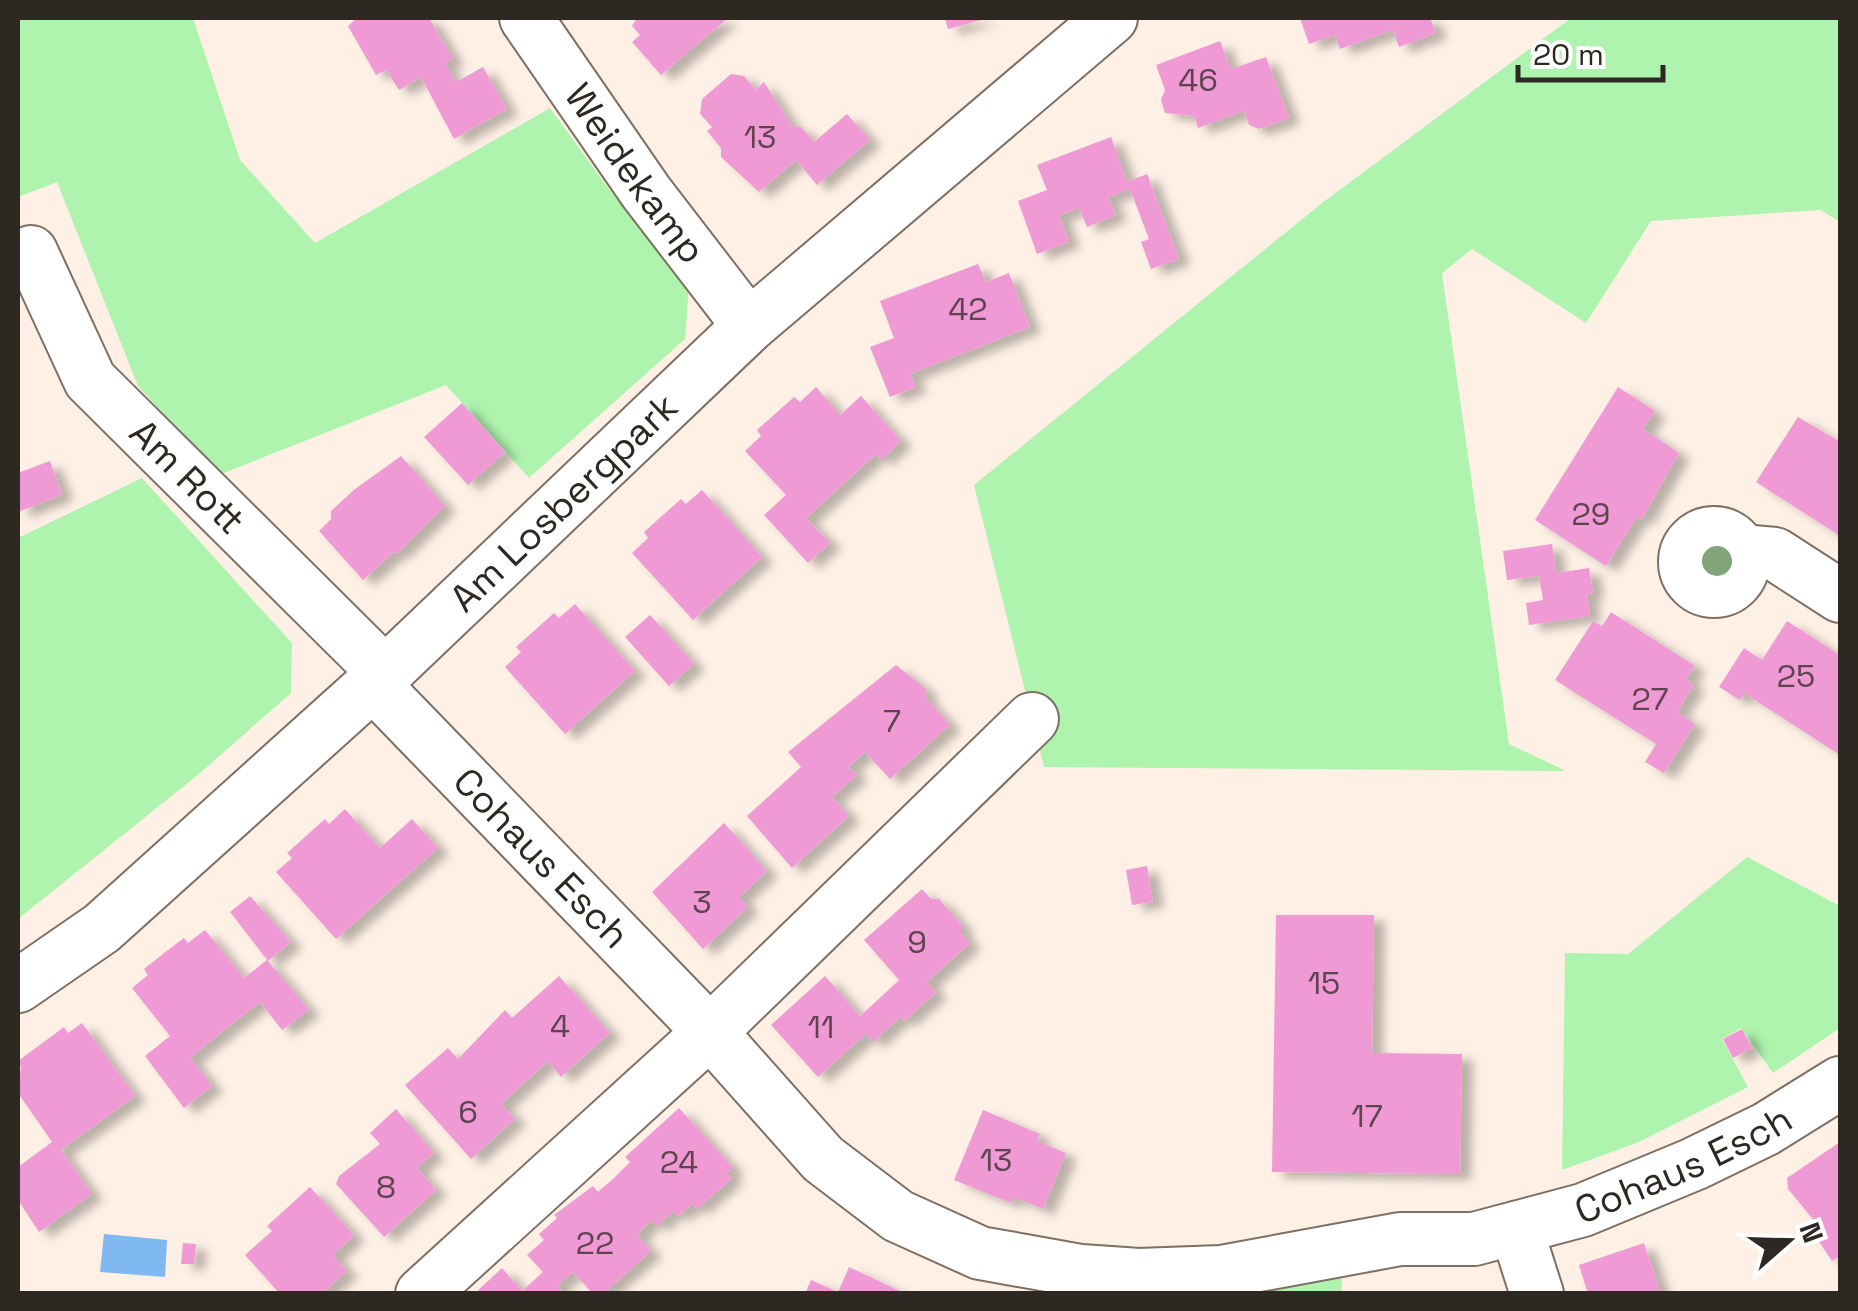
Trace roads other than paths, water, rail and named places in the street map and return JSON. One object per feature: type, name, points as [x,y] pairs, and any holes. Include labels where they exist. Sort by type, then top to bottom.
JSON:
[{"type":"street","name":"Weidekamp","points":[[526,18],[646,192],[750,326]]},
{"type":"street","name":"Am Losbergpark","points":[[18,986],[102,928],[379,678],[750,326],[1111,18]]},
{"type":"street","name":"Am Rott","points":[[31,252],[90,380],[379,678]]},
{"type":"street","points":[[1741,552],[1775,554],[1840,596]]},
{"type":"street","name":"Cohaus Esch","points":[[379,678],[710,1032],[823,1159],[972,1273],[1221,1272],[1382,1242],[1474,1239],[1583,1210],[1694,1164],[1766,1129],[1840,1083]]},
{"type":"street","points":[[422,1294],[710,1032],[1032,719]]},
{"type":"street","points":[[1516,1228],[1538,1294]]},
{"type":"water","points":[[104,1234],[167,1240],[165,1277],[100,1272]]}]
